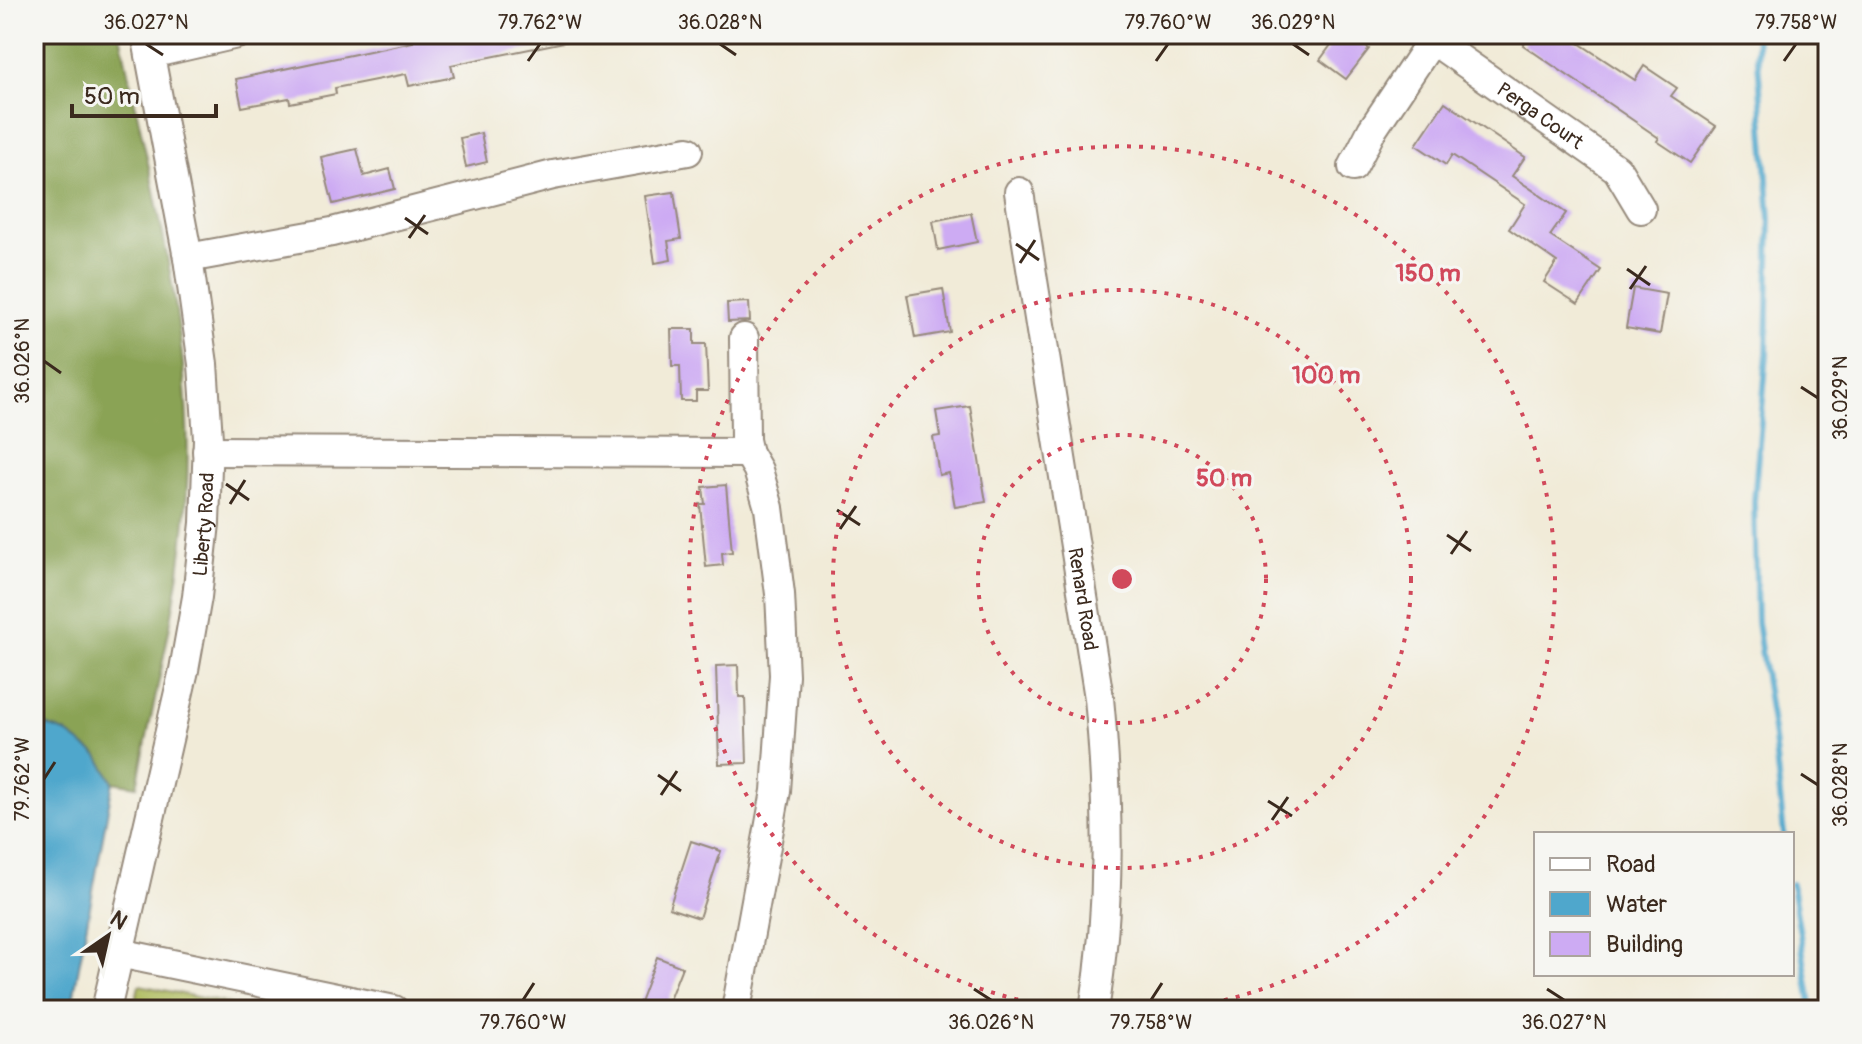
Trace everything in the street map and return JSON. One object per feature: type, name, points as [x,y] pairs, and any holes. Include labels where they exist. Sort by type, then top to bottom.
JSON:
[{"type":"street","points":[[148,44],[237,34]]},
{"type":"street","points":[[1353,167],[1428,37]]},
{"type":"street","name":"Perga Court","points":[[1428,37],[1617,169],[1641,209]]},
{"type":"street","name":"Liberty Road","points":[[106,1010],[184,670],[197,597],[205,523],[207,451],[203,364],[188,258],[148,44]]},
{"type":"street","points":[[188,258],[332,232],[553,175],[688,151]]},
{"type":"street","name":"Renard Road","points":[[1019,192],[1099,698],[1105,761],[1107,888],[1094,1010]]},
{"type":"street","points":[[736,1010],[776,791],[784,675],[780,594],[769,508],[745,440],[744,338]]},
{"type":"street","points":[[207,451],[748,453]]},
{"type":"street","points":[[119,953],[394,1010]]},
{"type":"green space","points":[[34,34],[120,34],[157,203],[177,316],[187,431],[184,525],[168,638],[137,786],[113,782],[98,756],[65,732],[34,721]]},
{"type":"green space","points":[[140,985],[258,1010],[134,1010]]},
{"type":"water","points":[[34,721],[65,732],[98,756],[113,782],[71,1010],[34,1010]]},
{"type":"building","points":[[435,34],[568,34],[569,41],[451,65],[454,77],[409,86],[406,74],[335,88],[336,94],[290,103],[289,98],[242,107],[236,79],[413,42],[413,39]]},
{"type":"building","points":[[1339,34],[1349,34],[1369,49],[1346,79],[1320,60]]},
{"type":"building","points":[[1531,34],[1565,34],[1635,80],[1644,66],[1677,88],[1671,96],[1716,126],[1690,163],[1657,141],[1659,138],[1523,45]]},
{"type":"building","points":[[1445,102],[1525,157],[1512,176],[1566,213],[1550,236],[1601,270],[1578,304],[1544,282],[1557,262],[1509,229],[1525,204],[1452,155],[1446,165],[1416,145]]},
{"type":"building","points":[[481,133],[487,162],[466,167],[460,138]]},
{"type":"building","points":[[357,149],[364,176],[390,169],[395,189],[333,204],[321,157]]},
{"type":"building","points":[[674,192],[681,239],[668,241],[671,260],[655,263],[645,196]]},
{"type":"building","points":[[971,213],[977,242],[938,250],[933,221]]},
{"type":"building","points":[[1633,288],[1667,294],[1660,334],[1626,328]]},
{"type":"building","points":[[943,289],[950,332],[915,338],[907,295]]},
{"type":"building","points":[[749,302],[750,321],[728,322],[727,303]]},
{"type":"building","points":[[671,329],[694,329],[694,344],[706,344],[708,391],[696,391],[696,401],[681,401],[680,366],[672,366]]},
{"type":"building","points":[[970,406],[986,502],[955,507],[949,473],[939,475],[933,437],[940,436],[936,411]]},
{"type":"building","points":[[726,485],[732,552],[722,553],[723,565],[706,567],[700,504],[705,504],[703,487]]},
{"type":"building","points":[[738,665],[739,697],[745,697],[747,763],[719,764],[716,666]]},
{"type":"building","points":[[691,841],[721,851],[699,918],[669,908]]},
{"type":"building","points":[[657,957],[682,967],[665,1010],[637,1010]]},
{"type":"waterway","points":[[1756,34],[1770,219],[1767,353],[1754,501],[1757,622],[1784,832]]},
{"type":"waterway","points":[[1794,897],[1812,1010]]}]
